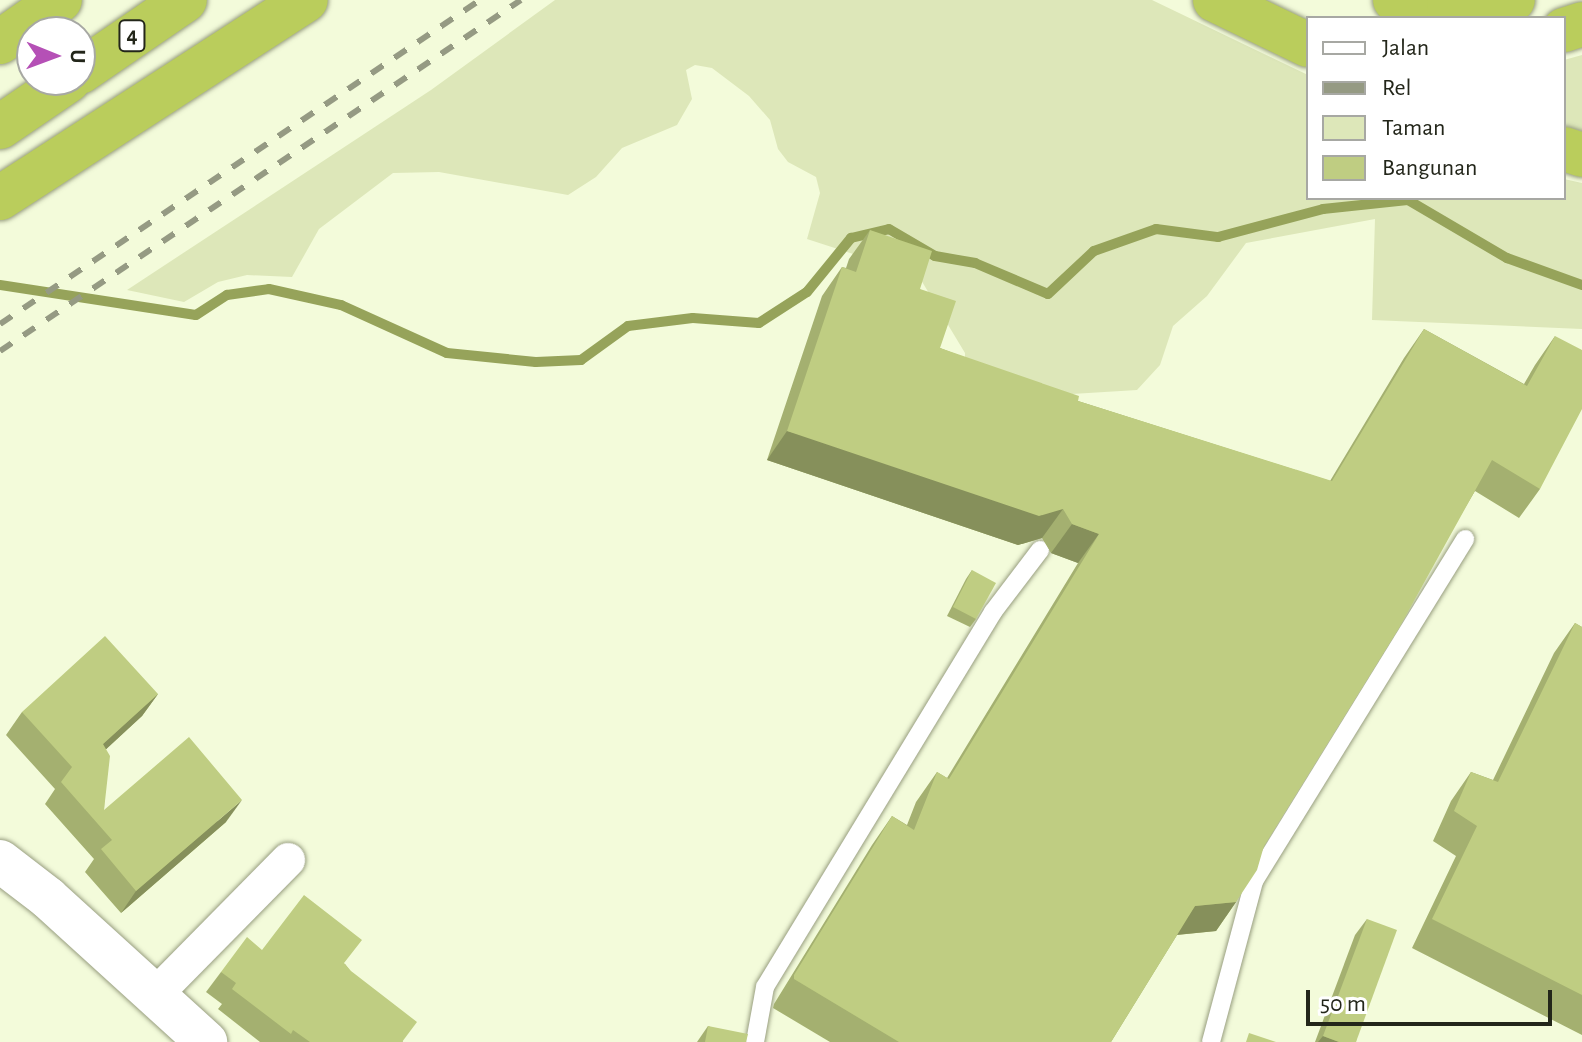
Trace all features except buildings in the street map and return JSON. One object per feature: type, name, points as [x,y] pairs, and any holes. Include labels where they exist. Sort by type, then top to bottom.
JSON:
[{"type":"highway","points":[[0,42],[60,0]]},
{"type":"highway","name":"4","points":[[96,61],[185,0]]},
{"type":"highway","points":[[0,198],[306,0]]},
{"type":"highway","points":[[1215,0],[1306,44]]},
{"type":"highway","points":[[1230,0],[1306,24]]},
{"type":"highway","points":[[1395,0],[1449,5],[1513,0]]},
{"type":"highway","points":[[0,127],[46,96]]},
{"type":"street","points":[[154,996],[288,860]]},
{"type":"street","points":[[0,861],[48,898],[206,1042]]},
{"type":"lane","points":[[1211,1042],[1254,881],[1465,539]]},
{"type":"lane","points":[[755,1042],[765,987],[993,612],[1040,550]]},
{"type":"green space","points":[[555,0],[1152,0],[1306,74],[1306,200],[1566,200],[1566,179],[1582,183],[1582,329],[1372,320],[1375,219],[1246,243],[1207,296],[1173,326],[1160,365],[1137,390],[1072,394],[965,387],[965,353],[918,275],[807,239],[820,193],[816,177],[788,162],[778,149],[770,120],[749,96],[712,68],[695,65],[686,70],[692,99],[677,125],[622,148],[596,177],[568,195],[439,172],[393,173],[319,229],[292,277],[247,275],[218,282],[184,302],[127,290],[431,90]]},
{"type":"green space","points":[[1582,55],[1582,131],[1566,127],[1566,59]]},
{"type":"waterway","points":[[0,285],[196,315],[227,295],[269,289],[341,305],[447,353],[536,362],[581,360],[628,326],[693,318],[759,323],[807,292],[851,238],[889,229],[935,256],[975,263],[1048,294],[1094,251],[1156,229],[1218,237],[1323,209],[1408,200],[1507,258],[1582,285]]},
{"type":"railway","points":[[0,324],[480,0]]},
{"type":"railway","points":[[0,351],[521,0]]}]
